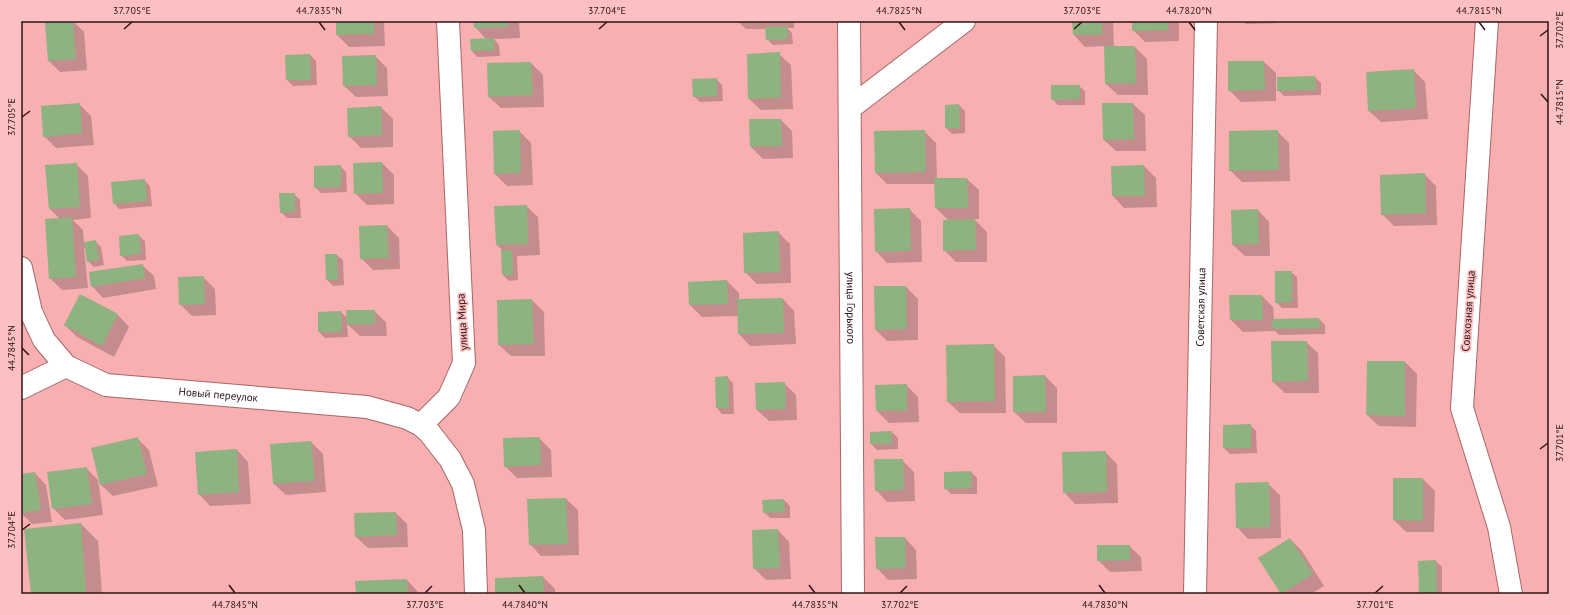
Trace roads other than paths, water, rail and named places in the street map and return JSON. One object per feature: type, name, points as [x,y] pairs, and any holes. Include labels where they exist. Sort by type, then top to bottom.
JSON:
[{"type":"street","name":"улица Мира","points":[[425,428],[449,397],[464,364],[448,21]]},
{"type":"street","name":"улица Горького","points":[[849,21],[852,594]]},
{"type":"street","points":[[850,108],[964,21]]},
{"type":"street","name":"Советская улица","points":[[1195,594],[1206,21]]},
{"type":"street","name":"Совхозная улица","points":[[1487,21],[1462,408],[1499,527],[1511,594]]},
{"type":"street","points":[[21,268],[31,312],[44,340],[66,366],[21,388]]},
{"type":"street","name":"Новый переулок","points":[[66,366],[106,385],[367,407],[407,418],[425,428]]},
{"type":"street","points":[[425,428],[450,459],[463,484],[474,530],[476,594]]}]
